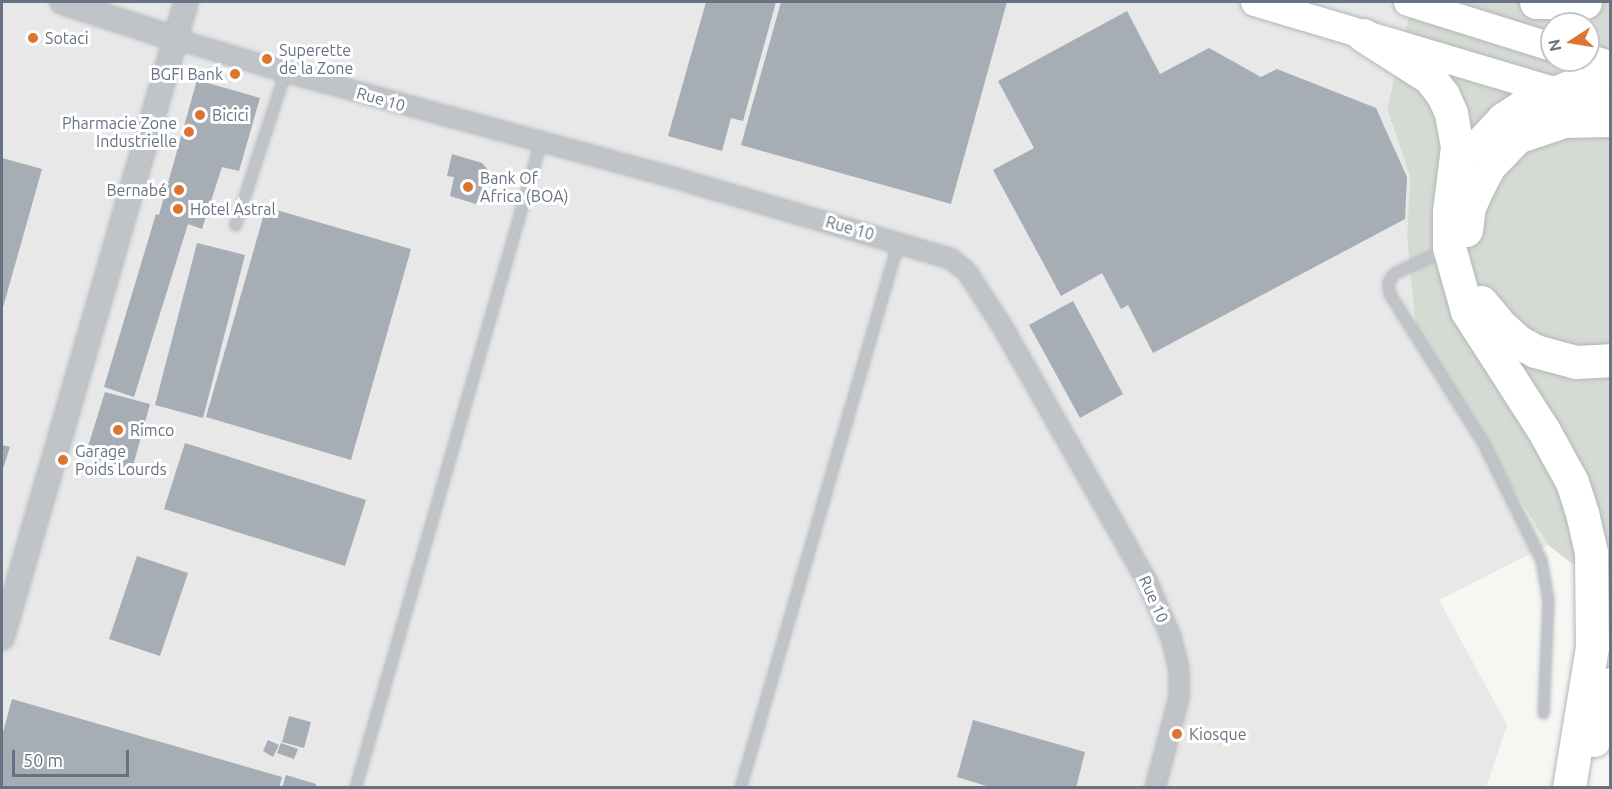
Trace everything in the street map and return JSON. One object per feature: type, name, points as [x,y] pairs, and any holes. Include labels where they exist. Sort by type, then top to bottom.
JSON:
[{"type":"highway","points":[[1536,2],[1585,2]]},
{"type":"highway","points":[[1363,35],[1430,78],[1443,95],[1451,113],[1457,147],[1454,191],[1449,211],[1449,247],[1467,310],[1544,431],[1572,482],[1582,513],[1591,552],[1592,647],[1569,788]]},
{"type":"highway","points":[[1454,191],[1472,153],[1485,136],[1524,106],[1556,91],[1611,75]]},
{"type":"highway","points":[[1611,120],[1564,121],[1517,137],[1489,166],[1479,185],[1469,207],[1464,238],[1465,261],[1484,308],[1519,342],[1556,358],[1576,362],[1611,360]]},
{"type":"highway","points":[[1581,788],[1611,684]]},
{"type":"main road","points":[[1255,2],[1611,108]]},
{"type":"main road","points":[[1408,2],[1540,43]]},
{"type":"street","points":[[62,2],[176,39]]},
{"type":"street","points":[[2,638],[186,2]]},
{"type":"street","name":"Rue 10","points":[[176,39],[285,72],[898,242],[951,259],[967,272],[1002,326],[1146,579],[1171,637],[1179,668],[1179,698],[1155,788]]},
{"type":"lane","points":[[234,225],[285,72]]},
{"type":"lane","points":[[355,788],[540,143]]},
{"type":"lane","points":[[740,788],[898,242]]},
{"type":"lane","points":[[1449,247],[1394,273],[1388,282],[1389,293],[1482,441],[1542,560],[1548,600],[1543,712]]},
{"type":"shaded area","points":[[2,2],[1412,2],[1387,109],[1410,176],[1407,238],[1416,331],[1548,545],[1439,600],[1507,725],[1486,787],[2,788]]},
{"type":"shaded area","points":[[1412,2],[1610,2],[1610,593],[1548,545],[1416,331],[1407,238],[1410,176],[1387,109]]},
{"type":"building","points":[[706,2],[776,2],[743,121],[731,118],[722,151],[668,136]]},
{"type":"building","points":[[781,2],[1007,2],[951,204],[741,145]]},
{"type":"building","points":[[1127,11],[1160,74],[1209,48],[1261,77],[1277,69],[1376,108],[1407,177],[1405,219],[1153,353],[1128,305],[1121,309],[1102,273],[1061,296],[993,170],[1034,148],[998,81]]},
{"type":"building","points":[[197,80],[260,98],[239,171],[222,167],[202,229],[188,224],[134,397],[104,387],[156,214],[159,215]]},
{"type":"building","name":"Bank Of Africa (BOA)","points":[[452,154],[482,163],[488,170],[479,205],[450,196],[454,177],[447,176]]},
{"type":"building","points":[[2,158],[42,169],[2,311]]},
{"type":"building","points":[[266,207],[411,249],[351,460],[206,417]]},
{"type":"building","points":[[197,243],[245,255],[203,418],[155,405]]},
{"type":"building","points":[[1073,301],[1123,394],[1080,418],[1029,325]]},
{"type":"building","name":"Rimco","points":[[105,392],[150,404],[132,470],[85,456]]},
{"type":"building","points":[[185,443],[366,500],[345,566],[164,509]]},
{"type":"building","points":[[2,445],[10,447],[2,472]]},
{"type":"building","points":[[137,556],[188,573],[160,656],[109,639]]},
{"type":"building","points":[[12,699],[282,777],[279,788],[2,788],[2,736]]},
{"type":"building","points":[[289,716],[311,722],[304,748],[282,742]]},
{"type":"building","points":[[973,720],[1085,752],[1076,788],[993,788],[957,777]]},
{"type":"building","points":[[268,740],[279,745],[273,757],[263,751]]},
{"type":"building","points":[[281,743],[298,749],[294,759],[277,753]]},
{"type":"building","points":[[286,775],[316,784],[315,788],[282,788]]},
{"type":"place","name":"Sotaci","points":[[33,38]]},
{"type":"place","name":"Superette de la Zone","points":[[267,59]]},
{"type":"place","name":"BGFI Bank","points":[[235,74]]},
{"type":"place","name":"Bicici","points":[[200,115]]},
{"type":"place","name":"Pharmacie Zone Industrielle","points":[[189,132]]},
{"type":"place","name":"Bank Of Africa (BOA)","points":[[468,187]]},
{"type":"place","name":"Bernabé","points":[[179,190]]},
{"type":"place","name":"Hotel Astral","points":[[178,209]]},
{"type":"place","name":"Rimco","points":[[118,430]]},
{"type":"place","name":"Garage Poids Lourds","points":[[63,460]]},
{"type":"place","name":"Kiosque","points":[[1177,734]]}]
